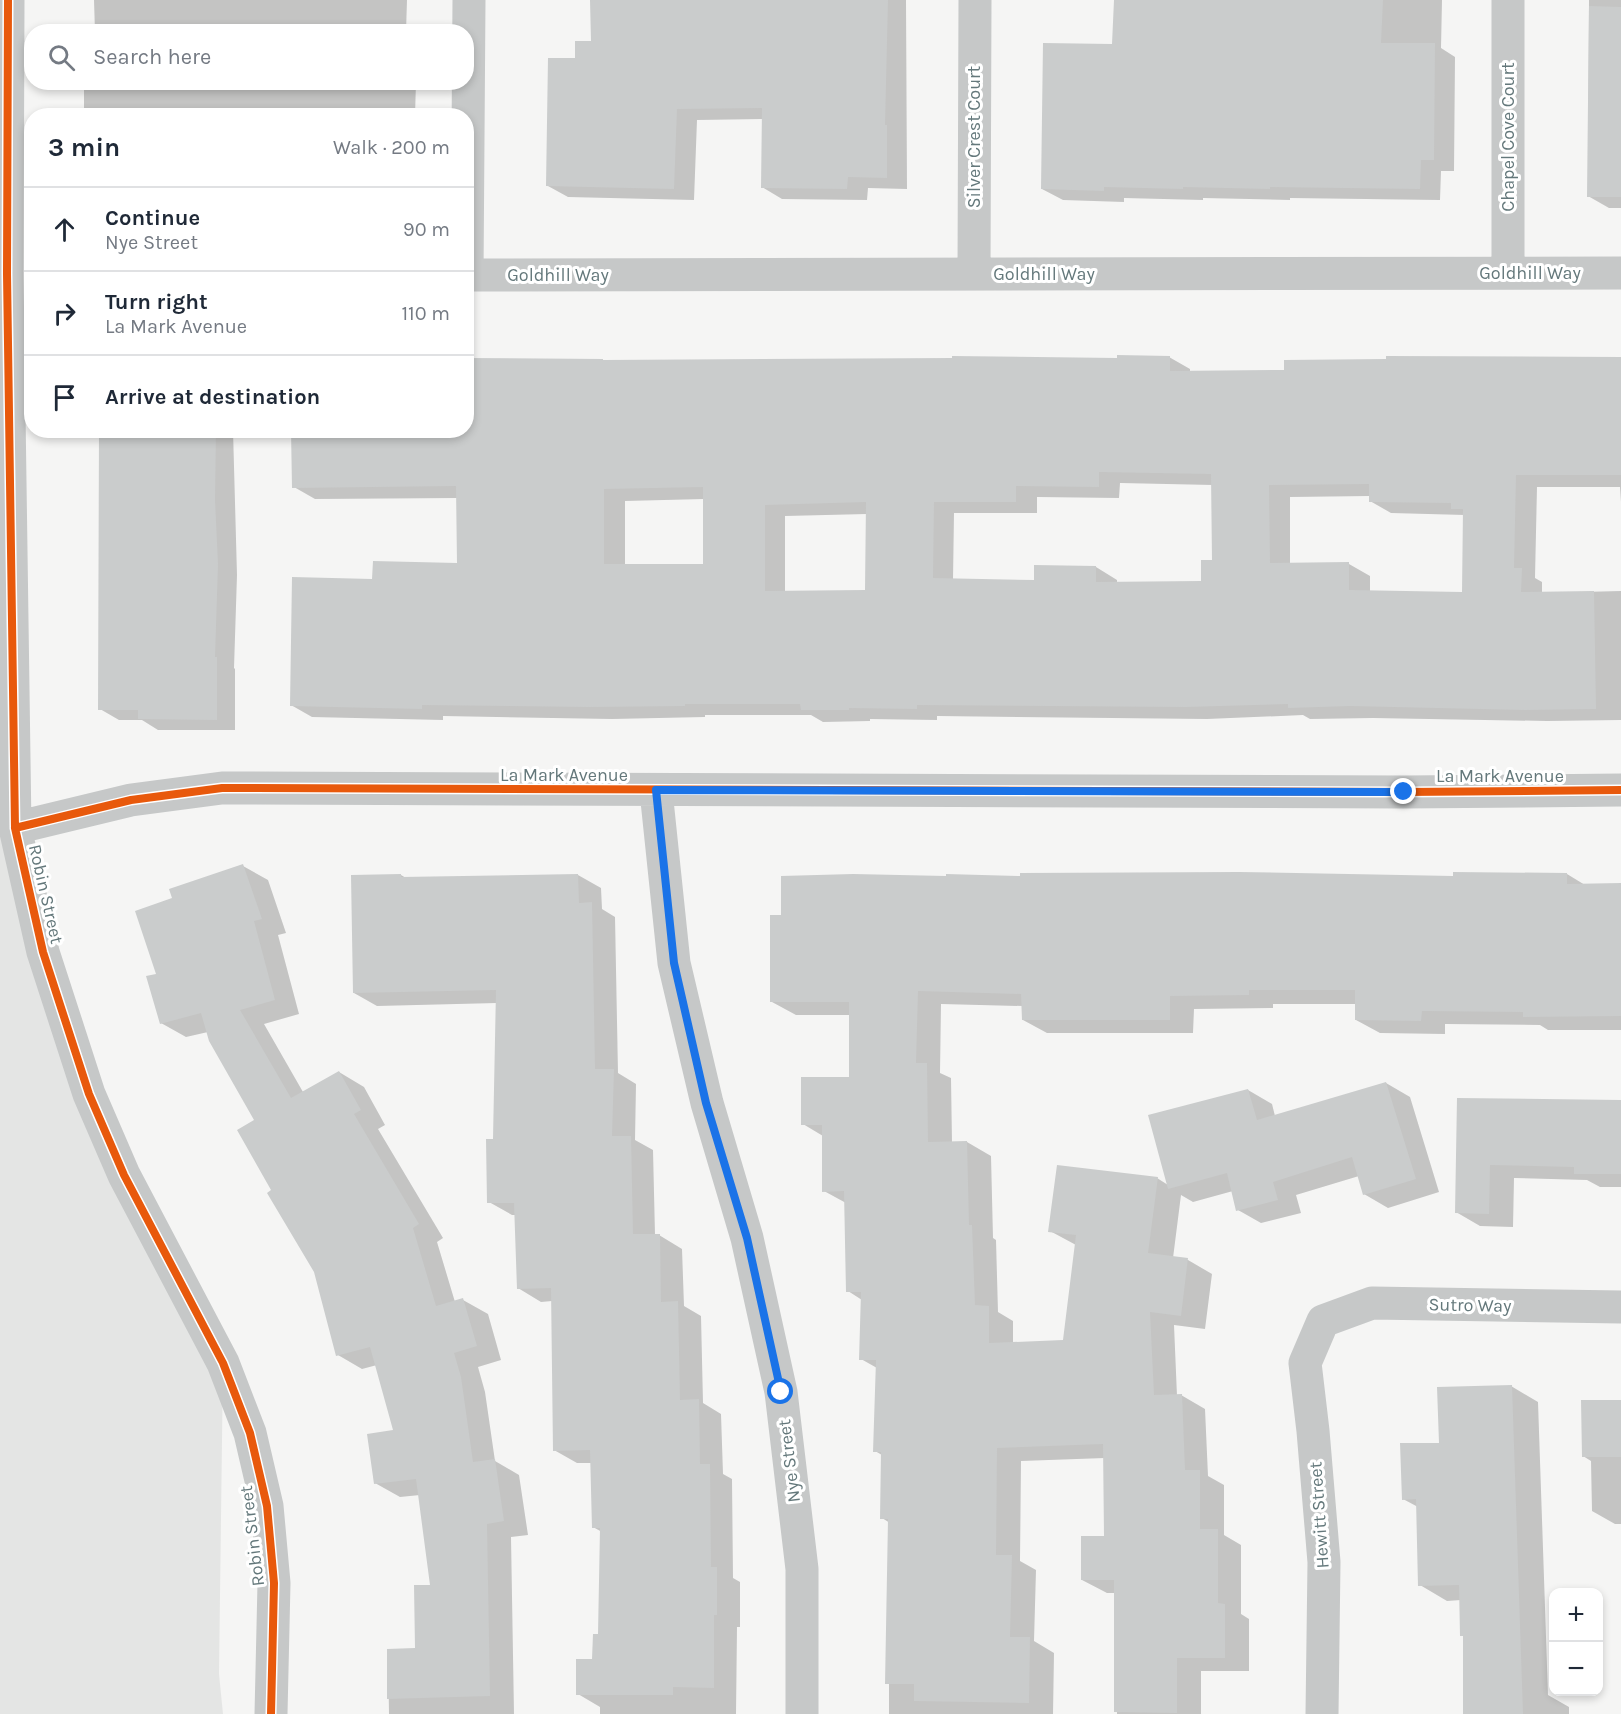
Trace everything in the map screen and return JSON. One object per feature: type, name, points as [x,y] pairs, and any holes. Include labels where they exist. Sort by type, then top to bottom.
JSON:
[{"type":"street","name":"Robin Street","points":[[8,0],[19,274],[15,828],[43,952],[89,1094],[124,1175],[224,1362],[250,1433],[267,1506],[274,1583],[272,1714]]},
{"type":"street","points":[[469,0],[469,24]]},
{"type":"street","name":"Silver Crest Court","points":[[974,274],[975,0]]},
{"type":"street","name":"Chapel Cove Court","points":[[1508,0],[1508,273]]},
{"type":"street","points":[[468,90],[468,108]]},
{"type":"street","name":"Goldhill Way","points":[[474,275],[1621,273]]},
{"type":"street","name":"La Mark Avenue","points":[[15,828],[131,800],[222,788],[1416,792],[1621,790]]},
{"type":"street","name":"Nye Street","points":[[656,790],[674,963],[706,1103],[747,1238],[781,1392],[802,1569],[802,1714]]},
{"type":"street","name":"Sutro Way","points":[[1323,1321],[1372,1303],[1621,1306]]},
{"type":"street","name":"Hewitt Street","points":[[1322,1714],[1324,1562],[1305,1362],[1323,1321]]},
{"type":"shaded area","points":[[0,0],[15,828],[43,952],[223,1363],[219,1674],[223,1714],[0,1714]]},
{"type":"building","points":[[590,0],[888,0],[885,125],[887,125],[887,178],[848,177],[847,189],[761,188],[762,108],[677,109],[674,189],[546,186],[548,58],[575,58],[575,41],[591,41]]},
{"type":"building","points":[[1114,0],[1383,0],[1381,43],[1435,43],[1434,160],[1421,160],[1420,189],[1104,187],[1104,191],[1041,189],[1043,43],[1112,44]]},
{"type":"building","points":[[1589,6],[1621,7],[1621,197],[1587,197]]},
{"type":"building","points":[[1117,355],[1170,356],[1170,371],[1284,370],[1284,360],[1386,359],[1386,356],[1621,357],[1621,475],[1516,475],[1514,568],[1522,568],[1521,592],[1594,591],[1596,709],[1525,710],[1350,706],[1288,708],[1288,704],[1185,707],[917,705],[917,709],[849,708],[849,710],[801,710],[800,704],[590,707],[422,705],[422,709],[290,706],[292,577],[372,579],[373,561],[457,563],[456,486],[292,488],[291,438],[474,438],[474,358],[603,360],[952,358],[952,356],[1117,358]],"holes":[[[1099,472],[1211,474],[1212,560],[1201,560],[1201,581],[1096,582],[1096,566],[1034,565],[1034,580],[933,578],[934,502],[1016,502],[1016,486],[1099,487]],[[1369,484],[1369,502],[1451,503],[1451,509],[1463,509],[1462,592],[1349,590],[1349,562],[1270,563],[1269,485]],[[703,487],[703,564],[604,564],[604,489]],[[866,502],[865,590],[765,591],[765,505]]]},
{"type":"building","points":[[99,438],[216,438],[217,720],[138,719],[138,710],[98,710]]},
{"type":"building","points":[[243,864],[262,919],[254,921],[275,1000],[240,1010],[291,1098],[339,1071],[361,1110],[354,1114],[419,1224],[413,1228],[436,1306],[463,1298],[477,1346],[454,1353],[461,1377],[473,1462],[495,1459],[504,1521],[487,1524],[490,1696],[387,1699],[387,1649],[415,1648],[414,1585],[430,1585],[416,1479],[374,1484],[367,1434],[393,1430],[370,1347],[336,1356],[314,1272],[267,1193],[271,1190],[237,1130],[254,1120],[209,1041],[201,1013],[160,1024],[146,976],[156,974],[135,911],[172,898],[169,889]]},
{"type":"building","points":[[1239,872],[1453,876],[1453,872],[1567,873],[1567,884],[1621,883],[1621,1016],[1523,1017],[1523,1012],[1422,1011],[1421,1021],[1355,1020],[1355,990],[1249,990],[1249,995],[1170,996],[1170,1020],[1022,1020],[1021,994],[918,991],[916,1063],[927,1063],[928,1142],[967,1141],[969,1225],[972,1225],[975,1305],[989,1306],[989,1343],[1063,1340],[1076,1235],[1048,1232],[1057,1165],[1158,1177],[1148,1253],[1188,1258],[1181,1316],[1150,1312],[1154,1395],[1182,1394],[1185,1470],[1200,1470],[1200,1529],[1218,1529],[1218,1603],[1225,1604],[1225,1658],[1177,1658],[1177,1713],[1114,1712],[1114,1580],[1081,1580],[1081,1536],[1104,1536],[1103,1444],[997,1448],[996,1555],[1012,1555],[1010,1637],[1030,1637],[1029,1703],[914,1701],[914,1684],[885,1684],[888,1519],[880,1519],[881,1452],[873,1452],[876,1360],[859,1360],[861,1292],[846,1292],[844,1191],[822,1192],[822,1125],[801,1125],[801,1077],[849,1077],[849,1002],[770,1002],[770,915],[781,915],[781,876],[853,874],[946,876],[946,874],[1020,876],[1020,873]]},
{"type":"building","points":[[401,874],[401,877],[578,874],[579,903],[592,902],[595,1069],[614,1069],[612,1136],[631,1136],[633,1234],[660,1234],[661,1302],[678,1301],[680,1400],[699,1399],[700,1464],[710,1464],[711,1567],[717,1567],[717,1615],[714,1615],[714,1688],[673,1687],[673,1695],[576,1695],[576,1659],[592,1659],[593,1634],[598,1634],[600,1528],[592,1528],[590,1450],[553,1451],[551,1288],[517,1289],[514,1203],[487,1203],[486,1139],[493,1139],[496,990],[353,993],[351,875]]},
{"type":"building","points":[[1386,1082],[1416,1179],[1363,1195],[1352,1157],[1273,1182],[1278,1200],[1236,1211],[1227,1173],[1168,1189],[1148,1115],[1248,1089],[1257,1120]]},
{"type":"building","points":[[1457,1098],[1621,1100],[1621,1174],[1574,1174],[1574,1167],[1490,1165],[1489,1214],[1455,1213]]},
{"type":"building","points":[[1512,1385],[1523,1714],[1463,1714],[1463,1636],[1460,1636],[1459,1585],[1418,1586],[1416,1499],[1402,1500],[1400,1443],[1439,1443],[1437,1387]]},
{"type":"building","points":[[1581,1400],[1621,1400],[1621,1457],[1582,1457]]},
{"type":"cycle path","points":[[8,0],[7,274],[15,828],[43,952],[89,1094],[124,1175],[223,1363],[250,1433],[267,1506],[274,1583],[271,1714]]},
{"type":"cycle path","points":[[15,828],[131,800],[222,788],[1404,792],[1621,790]]},
{"type":"route","points":[[781,1392],[747,1238],[706,1103],[674,963],[656,790],[1404,792]]}]
